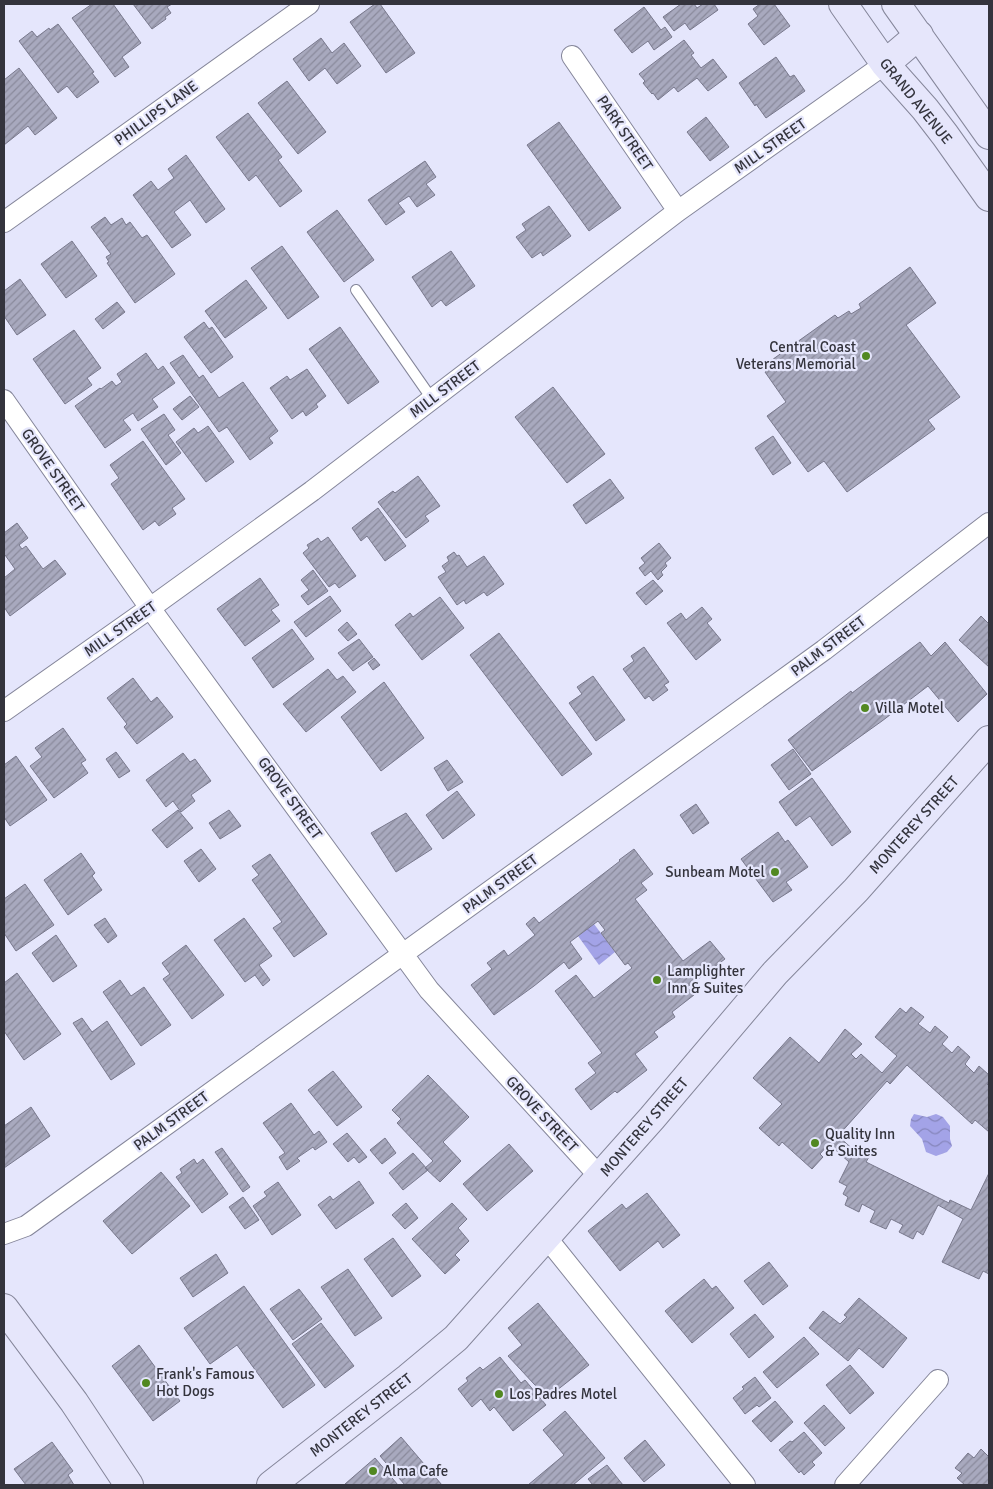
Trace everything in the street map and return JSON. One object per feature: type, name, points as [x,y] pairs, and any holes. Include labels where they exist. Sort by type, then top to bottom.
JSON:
[{"type":"street","name":"PHILLIPS LANE","points":[[4,222],[309,4]]},
{"type":"street","name":"GRAND AVENUE","points":[[843,4],[885,64],[945,135],[989,197]]},
{"type":"street","points":[[896,4],[989,135]]},
{"type":"street","points":[[885,64],[919,35]]},
{"type":"street","name":"PARK STREET","points":[[572,56],[678,211]]},
{"type":"street","name":"MILL STREET","points":[[4,711],[312,491],[678,211],[885,64]]},
{"type":"street","name":"GROVE STREET","points":[[4,400],[150,608],[429,990],[600,1177]]},
{"type":"street","name":"PALM STREET","points":[[4,1234],[26,1226],[824,650],[989,523]]},
{"type":"street","name":"MONTEREY STREET","points":[[271,1485],[456,1338],[652,1118],[774,973],[856,890],[989,740]]},
{"type":"street","points":[[546,1237],[745,1485]]},
{"type":"street","points":[[4,1308],[74,1402],[128,1485]]},
{"type":"street","points":[[845,1485],[938,1380]]},
{"type":"lane","points":[[356,290],[432,399]]},
{"type":"water","points":[[594,924],[615,952],[599,965],[578,936]]},
{"type":"water","points":[[914,1114],[927,1117],[936,1114],[943,1117],[950,1126],[952,1146],[947,1152],[936,1156],[926,1152],[922,1139],[910,1126]]},
{"type":"building","points":[[92,4],[113,4],[141,43],[122,57],[129,67],[115,77],[72,18]]},
{"type":"building","points":[[133,4],[172,4],[167,7],[171,13],[152,29]]},
{"type":"building","points":[[375,4],[380,4],[415,53],[386,73],[350,22]]},
{"type":"building","points":[[681,4],[694,4],[697,8],[703,4],[714,4],[718,10],[690,30],[685,23],[674,31],[663,17]]},
{"type":"building","points":[[760,4],[774,4],[790,26],[764,45],[748,24],[758,16],[753,9]]},
{"type":"building","points":[[644,7],[661,30],[665,27],[672,37],[654,50],[648,41],[632,53],[614,30]]},
{"type":"building","points":[[58,24],[94,72],[92,73],[99,82],[77,98],[67,86],[58,93],[19,41],[32,31],[37,37]]},
{"type":"building","points":[[321,38],[332,53],[344,43],[361,66],[337,84],[325,68],[309,81],[293,59]]},
{"type":"building","points":[[684,40],[694,53],[691,55],[701,68],[713,59],[727,77],[708,91],[697,78],[678,92],[674,87],[658,100],[643,83],[645,81],[639,74]]},
{"type":"building","points":[[776,57],[790,77],[794,75],[805,91],[766,118],[739,83]]},
{"type":"building","points":[[19,68],[57,118],[35,135],[28,126],[4,145],[4,80]]},
{"type":"building","points":[[287,81],[326,132],[298,154],[258,103]]},
{"type":"building","points":[[248,113],[282,157],[278,160],[302,191],[280,207],[256,175],[249,181],[216,137]]},
{"type":"building","points":[[706,117],[729,147],[710,161],[687,132]]},
{"type":"building","points":[[559,122],[621,208],[589,231],[527,145]]},
{"type":"building","points":[[186,155],[225,209],[206,223],[190,200],[174,212],[191,235],[172,248],[133,195],[151,181],[158,190],[174,178],[168,169]]},
{"type":"building","points":[[425,161],[436,177],[426,184],[435,195],[417,207],[409,196],[398,203],[405,212],[386,225],[368,200]]},
{"type":"building","points":[[549,206],[571,236],[543,256],[541,252],[532,258],[516,237],[526,230],[522,224]]},
{"type":"building","points":[[337,210],[374,260],[344,282],[307,232]]},
{"type":"building","points":[[105,217],[111,225],[122,218],[126,225],[130,222],[142,238],[147,235],[175,274],[135,303],[107,263],[109,262],[106,257],[111,254],[91,227]]},
{"type":"building","points":[[72,241],[97,276],[66,298],[41,264]]},
{"type":"building","points":[[282,246],[319,297],[288,319],[251,268]]},
{"type":"building","points":[[451,251],[475,286],[446,306],[441,300],[432,307],[412,277]]},
{"type":"building","points":[[910,267],[936,303],[906,325],[960,397],[928,420],[935,429],[847,492],[824,461],[808,472],[767,416],[786,402],[765,372],[772,367],[769,362],[835,315],[838,318],[849,311],[851,314],[861,308],[859,304]]},
{"type":"building","points":[[20,279],[46,315],[17,335],[4,316],[4,291]]},
{"type":"building","points":[[246,280],[267,308],[225,338],[205,311]]},
{"type":"building","points":[[117,302],[125,312],[103,329],[95,319]]},
{"type":"building","points":[[204,322],[209,329],[212,327],[233,357],[211,373],[184,337]]},
{"type":"building","points":[[340,327],[379,382],[348,404],[309,349]]},
{"type":"building","points":[[74,330],[101,368],[87,378],[92,385],[65,404],[33,359]]},
{"type":"building","points":[[146,353],[158,370],[163,366],[175,383],[152,399],[158,407],[138,421],[133,413],[123,420],[131,430],[105,448],[75,406],[112,381],[116,386],[122,382],[117,374]]},
{"type":"building","points":[[183,355],[199,378],[203,375],[219,398],[243,382],[278,431],[269,438],[273,443],[250,460],[227,427],[219,432],[170,363]]},
{"type":"building","points":[[307,369],[326,396],[316,404],[318,407],[306,416],[303,411],[292,419],[270,388],[287,376],[290,380]]},
{"type":"building","points":[[553,387],[605,454],[567,483],[515,417]]},
{"type":"building","points":[[190,396],[199,407],[182,420],[173,409]]},
{"type":"building","points":[[164,414],[175,430],[168,435],[181,453],[166,465],[141,429]]},
{"type":"building","points":[[208,426],[234,462],[206,482],[176,442],[194,428],[198,433]]},
{"type":"building","points":[[773,436],[791,463],[773,475],[755,448]]},
{"type":"building","points":[[143,441],[185,499],[172,508],[176,514],[159,526],[155,521],[143,530],[111,484],[119,478],[110,465]]},
{"type":"building","points":[[418,476],[440,506],[425,516],[429,521],[406,538],[378,502],[393,491],[395,493]]},
{"type":"building","points":[[610,479],[624,498],[586,524],[573,505]]},
{"type":"building","points":[[378,508],[406,546],[385,561],[367,536],[361,541],[352,528]]},
{"type":"building","points":[[17,523],[28,538],[19,545],[22,549],[26,546],[43,569],[55,560],[66,574],[10,616],[4,607],[4,578],[15,569],[4,556],[4,533]]},
{"type":"building","points":[[328,537],[356,576],[339,588],[335,583],[329,587],[303,553],[309,548],[307,545],[318,538],[321,542]]},
{"type":"building","points":[[659,543],[671,558],[665,563],[667,566],[661,572],[663,575],[658,580],[651,571],[645,576],[639,568],[645,563],[641,558]]},
{"type":"building","points":[[454,552],[457,556],[459,555],[467,567],[484,556],[504,584],[487,596],[484,592],[466,604],[464,600],[457,605],[438,577],[446,572],[442,566],[449,561],[447,557]]},
{"type":"building","points":[[313,570],[328,591],[308,605],[301,596],[309,590],[301,580]]},
{"type":"building","points":[[260,578],[279,605],[271,610],[280,621],[245,646],[217,609]]},
{"type":"building","points":[[653,580],[663,591],[646,605],[636,593]]},
{"type":"building","points":[[330,596],[341,611],[306,637],[294,622]]},
{"type":"building","points":[[440,597],[464,628],[422,660],[395,625],[410,613],[413,617]]},
{"type":"building","points":[[702,607],[712,619],[707,623],[721,640],[696,660],[667,623],[681,613],[686,620]]},
{"type":"building","points":[[981,616],[989,624],[989,667],[959,640]]},
{"type":"building","points":[[347,622],[357,634],[348,641],[338,630]]},
{"type":"building","points":[[292,629],[314,659],[273,688],[252,658]]},
{"type":"building","points":[[499,633],[592,754],[562,776],[470,655]]},
{"type":"building","points":[[359,639],[373,657],[353,671],[338,653]]},
{"type":"building","name":"Villa Motel","points":[[920,642],[931,656],[945,642],[987,694],[958,722],[928,686],[812,771],[788,740],[851,691],[852,693]]},
{"type":"building","points":[[644,647],[669,682],[664,685],[668,690],[653,701],[649,696],[645,699],[623,669],[634,661],[631,656]]},
{"type":"building","points":[[374,658],[380,665],[373,670],[368,663]]},
{"type":"building","points":[[328,669],[337,680],[343,676],[356,692],[306,732],[283,704]]},
{"type":"building","points":[[593,676],[625,720],[596,741],[569,703],[582,694],[577,687]]},
{"type":"building","points":[[133,678],[151,702],[157,697],[173,717],[137,744],[124,727],[127,724],[107,698]]},
{"type":"building","points":[[384,682],[424,738],[381,771],[341,717]]},
{"type":"building","points":[[63,728],[86,760],[81,763],[88,773],[54,798],[30,766],[42,757],[35,748]]},
{"type":"building","points":[[793,749],[811,774],[789,790],[771,765]]},
{"type":"building","points":[[116,752],[130,771],[119,778],[106,759]]},
{"type":"building","points":[[183,753],[190,762],[195,759],[211,781],[191,795],[195,801],[181,812],[173,801],[166,807],[146,780]]},
{"type":"building","points":[[16,756],[47,800],[10,826],[4,817],[4,765]]},
{"type":"building","points":[[447,760],[463,782],[448,791],[434,768]]},
{"type":"building","points":[[812,778],[851,832],[832,846],[810,816],[796,826],[779,802]]},
{"type":"building","points":[[457,791],[475,815],[443,839],[426,815]]},
{"type":"building","points":[[696,804],[709,823],[693,834],[680,815]]},
{"type":"building","points":[[178,810],[193,828],[167,848],[152,830]]},
{"type":"building","points":[[229,810],[241,826],[220,839],[209,823]]},
{"type":"building","points":[[406,813],[432,849],[396,872],[371,833]]},
{"type":"building","name":"Sunbeam Motel","points":[[778,832],[785,842],[788,840],[808,867],[786,882],[792,890],[773,902],[741,859]]},
{"type":"building","points":[[201,849],[216,869],[199,882],[184,861]]},
{"type":"building","name":"Lamplighter Inn & Suites","points":[[634,849],[653,874],[641,883],[647,890],[635,899],[683,961],[710,941],[725,959],[687,987],[694,995],[672,1012],[675,1017],[654,1032],[658,1037],[635,1054],[647,1070],[617,1093],[615,1091],[591,1110],[575,1089],[596,1073],[588,1063],[602,1053],[555,991],[576,975],[594,998],[632,968],[628,963],[625,965],[601,933],[605,930],[598,921],[570,942],[582,959],[569,969],[564,962],[494,1015],[471,985],[492,969],[487,963],[504,950],[508,956],[535,935],[526,924],[534,917],[539,923]]},
{"type":"building","points":[[81,853],[95,873],[92,876],[102,890],[68,915],[44,880]]},
{"type":"building","points":[[270,854],[327,934],[294,957],[273,928],[282,922],[252,880],[259,875],[252,866]]},
{"type":"building","points":[[25,884],[54,925],[16,951],[4,933],[4,899]]},
{"type":"building","points":[[105,918],[117,936],[108,943],[94,925]]},
{"type":"building","points":[[244,918],[272,956],[259,965],[270,980],[263,986],[255,975],[245,982],[214,940]]},
{"type":"building","points":[[56,935],[77,966],[53,982],[32,953]]},
{"type":"building","points":[[186,945],[224,995],[192,1019],[163,979],[170,974],[162,963]]},
{"type":"building","points":[[17,973],[61,1034],[24,1060],[4,1031],[4,983]]},
{"type":"building","points":[[120,980],[131,996],[144,987],[171,1025],[141,1046],[103,992]]},
{"type":"building","name":"Quality Inn & Suites","points":[[911,1007],[924,1017],[918,1024],[930,1033],[935,1026],[948,1037],[942,1044],[952,1053],[958,1046],[970,1057],[965,1064],[974,1073],[979,1066],[989,1075],[987,1084],[989,1086],[989,1132],[975,1120],[972,1124],[907,1065],[890,1084],[887,1081],[838,1136],[856,1152],[860,1145],[872,1152],[866,1162],[949,1203],[950,1200],[971,1210],[989,1173],[989,1274],[983,1271],[979,1279],[942,1262],[963,1219],[938,1205],[923,1235],[917,1231],[913,1239],[899,1232],[903,1225],[891,1219],[886,1229],[870,1222],[875,1211],[862,1204],[859,1212],[845,1205],[848,1197],[843,1194],[847,1186],[839,1182],[849,1162],[829,1144],[820,1154],[823,1157],[812,1169],[782,1142],[779,1146],[759,1128],[782,1104],[753,1078],[790,1037],[819,1063],[845,1029],[862,1044],[851,1054],[856,1059],[861,1054],[882,1073],[897,1056],[875,1037],[900,1008],[906,1013]]},
{"type":"building","points":[[82,1018],[92,1032],[107,1021],[135,1064],[111,1080],[73,1023]]},
{"type":"building","points":[[333,1071],[362,1107],[337,1126],[308,1090]]},
{"type":"building","points":[[428,1075],[469,1117],[443,1142],[461,1161],[440,1182],[425,1168],[433,1161],[397,1123],[401,1119],[392,1110]]},
{"type":"building","points":[[291,1103],[314,1135],[319,1131],[327,1142],[315,1150],[313,1147],[297,1158],[300,1161],[287,1170],[279,1157],[285,1153],[263,1123]]},
{"type":"building","points":[[31,1107],[50,1136],[4,1168],[4,1126]]},
{"type":"building","points":[[347,1133],[367,1157],[359,1163],[354,1157],[348,1162],[333,1144]]},
{"type":"building","points":[[385,1138],[396,1153],[382,1164],[370,1150]]},
{"type":"building","points":[[509,1144],[533,1171],[487,1211],[463,1184]]},
{"type":"building","points":[[222,1148],[250,1187],[243,1192],[215,1152]]},
{"type":"building","points":[[413,1153],[428,1170],[403,1190],[389,1173]]},
{"type":"building","points":[[194,1159],[197,1164],[203,1159],[228,1194],[202,1213],[176,1177],[182,1173],[180,1169]]},
{"type":"building","points":[[161,1172],[190,1206],[132,1254],[103,1221]]},
{"type":"building","points":[[359,1181],[374,1203],[336,1229],[318,1205],[330,1196],[333,1200]]},
{"type":"building","points":[[278,1182],[301,1215],[272,1235],[253,1206],[267,1196],[264,1192]]},
{"type":"building","points":[[647,1193],[680,1235],[663,1248],[658,1241],[620,1271],[588,1231],[622,1204],[626,1209]]},
{"type":"building","points":[[243,1197],[259,1220],[245,1229],[229,1207]]},
{"type":"building","points":[[406,1203],[418,1218],[405,1229],[392,1215]]},
{"type":"building","points":[[452,1203],[467,1219],[458,1228],[469,1241],[455,1255],[460,1260],[445,1274],[412,1239]]},
{"type":"building","points":[[393,1238],[421,1276],[392,1297],[364,1259]]},
{"type":"building","points":[[216,1254],[228,1273],[193,1297],[180,1278]]},
{"type":"building","points":[[769,1262],[788,1286],[763,1305],[744,1281]]},
{"type":"building","points":[[348,1269],[382,1318],[355,1336],[321,1287]]},
{"type":"building","points":[[704,1279],[712,1289],[716,1286],[734,1308],[692,1343],[665,1311]]},
{"type":"building","points":[[244,1286],[315,1385],[283,1408],[237,1345],[210,1364],[184,1328]]},
{"type":"building","points":[[299,1289],[322,1319],[293,1340],[270,1309]]},
{"type":"building","points":[[859,1298],[907,1338],[883,1368],[859,1348],[848,1361],[809,1328],[823,1311],[840,1324],[847,1317],[844,1315]]},
{"type":"building","points":[[538,1303],[589,1365],[547,1398],[508,1356],[522,1345],[508,1328]]},
{"type":"building","points":[[755,1314],[774,1337],[749,1358],[730,1334]]},
{"type":"building","points":[[321,1323],[354,1366],[325,1388],[292,1344]]},
{"type":"building","points":[[804,1337],[819,1354],[777,1388],[763,1372]]},
{"type":"building","name":"Frank's Famous Hot Dogs","points":[[139,1345],[180,1401],[153,1421],[112,1366]]},
{"type":"building","name":"Los Padres Motel","points":[[500,1357],[521,1383],[525,1380],[546,1405],[513,1431],[494,1407],[490,1411],[481,1399],[472,1407],[458,1389],[468,1381],[466,1378],[480,1367],[483,1370]]},
{"type":"building","points":[[850,1365],[874,1393],[850,1414],[826,1385]]},
{"type":"building","points":[[755,1377],[771,1398],[745,1414],[733,1398],[744,1389],[742,1387]]},
{"type":"building","points":[[775,1401],[793,1422],[771,1442],[752,1421]]},
{"type":"building","points":[[824,1405],[845,1428],[825,1446],[804,1423]]},
{"type":"building","name":"Los Padres Motel","points":[[565,1411],[605,1458],[573,1485],[528,1485],[564,1455],[543,1430]]},
{"type":"building","points":[[804,1432],[822,1453],[812,1462],[815,1465],[804,1475],[801,1471],[799,1473],[779,1450]]},
{"type":"building","points":[[401,1437],[442,1485],[405,1485],[380,1456]]},
{"type":"building","points":[[645,1440],[665,1465],[644,1482],[624,1458]]},
{"type":"building","points":[[52,1442],[73,1471],[68,1475],[74,1485],[26,1485],[14,1469]]},
{"type":"building","points":[[981,1449],[989,1457],[989,1485],[965,1485],[957,1478],[962,1473],[955,1468],[968,1453],[974,1458]]},
{"type":"building","name":"Alma Cafe","points":[[375,1458],[398,1485],[345,1485],[345,1484]]},
{"type":"building","points":[[607,1465],[623,1485],[593,1485],[588,1479]]},
{"type":"place","name":"Central Coast Veterans Memorial","points":[[866,356]]},
{"type":"place","name":"Villa Motel","points":[[865,708]]},
{"type":"place","name":"Sunbeam Motel","points":[[775,872]]},
{"type":"place","name":"Lamplighter Inn & Suites","points":[[657,980]]},
{"type":"place","name":"Quality Inn & Suites","points":[[815,1143]]},
{"type":"place","name":"Frank's Famous Hot Dogs","points":[[146,1383]]},
{"type":"place","name":"Los Padres Motel","points":[[499,1394]]},
{"type":"place","name":"Alma Cafe","points":[[373,1471]]}]
